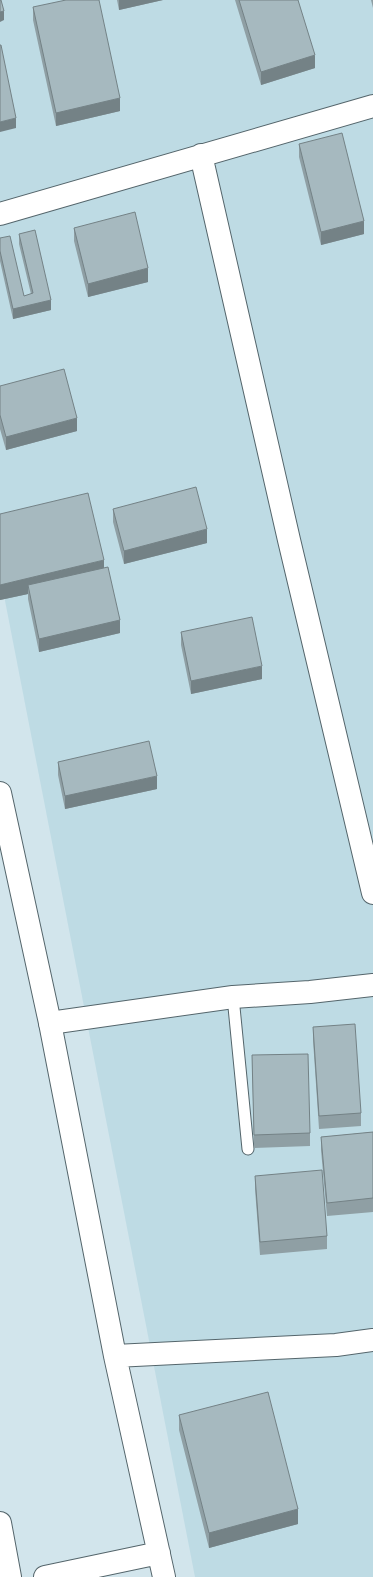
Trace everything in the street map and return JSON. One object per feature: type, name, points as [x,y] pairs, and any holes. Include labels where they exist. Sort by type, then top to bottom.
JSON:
[{"type":"street","points":[[0,214],[373,106]]},
{"type":"street","points":[[201,155],[287,532],[373,893]]},
{"type":"street","points":[[0,793],[50,1023],[115,1356],[164,1577]]},
{"type":"street","points":[[50,1023],[233,997],[310,992],[373,985]]},
{"type":"street","points":[[115,1356],[336,1345],[373,1340]]},
{"type":"street","points":[[0,1524],[9,1571]]},
{"type":"street","points":[[45,1577],[159,1553]]},
{"type":"lane","points":[[233,997],[248,1149]]},
{"type":"shaded area","points":[[0,0],[373,0],[373,1577],[195,1577],[0,575]]},
{"type":"building","points":[[0,0],[4,11],[0,12]]},
{"type":"building","points":[[66,0],[99,0],[120,98],[56,113],[33,7]]},
{"type":"building","points":[[239,0],[298,0],[315,55],[261,72]]},
{"type":"building","points":[[0,45],[16,118],[0,122]]},
{"type":"building","points":[[342,133],[364,221],[321,232],[299,144]]},
{"type":"building","points":[[135,212],[148,268],[88,284],[74,228]]},
{"type":"building","points":[[35,230],[51,300],[13,309],[0,251],[0,238],[10,236],[24,296],[33,293],[19,234]]},
{"type":"building","points":[[64,369],[77,418],[6,437],[0,415],[0,386]]},
{"type":"building","points":[[196,487],[207,529],[124,551],[113,509]]},
{"type":"building","points":[[88,493],[104,560],[0,585],[0,514]]},
{"type":"building","points":[[108,567],[120,620],[39,639],[28,585]]},
{"type":"building","points":[[252,617],[262,666],[191,681],[181,632]]},
{"type":"building","points":[[149,741],[157,776],[65,796],[58,762]]},
{"type":"building","points":[[355,1024],[361,1113],[319,1116],[313,1027]]},
{"type":"building","points":[[308,1054],[310,1133],[254,1135],[252,1055]]},
{"type":"building","points":[[373,1132],[373,1198],[327,1203],[321,1137]]},
{"type":"building","points":[[322,1170],[327,1236],[260,1242],[255,1176]]},
{"type":"building","points":[[268,1392],[298,1509],[209,1533],[179,1415]]}]
